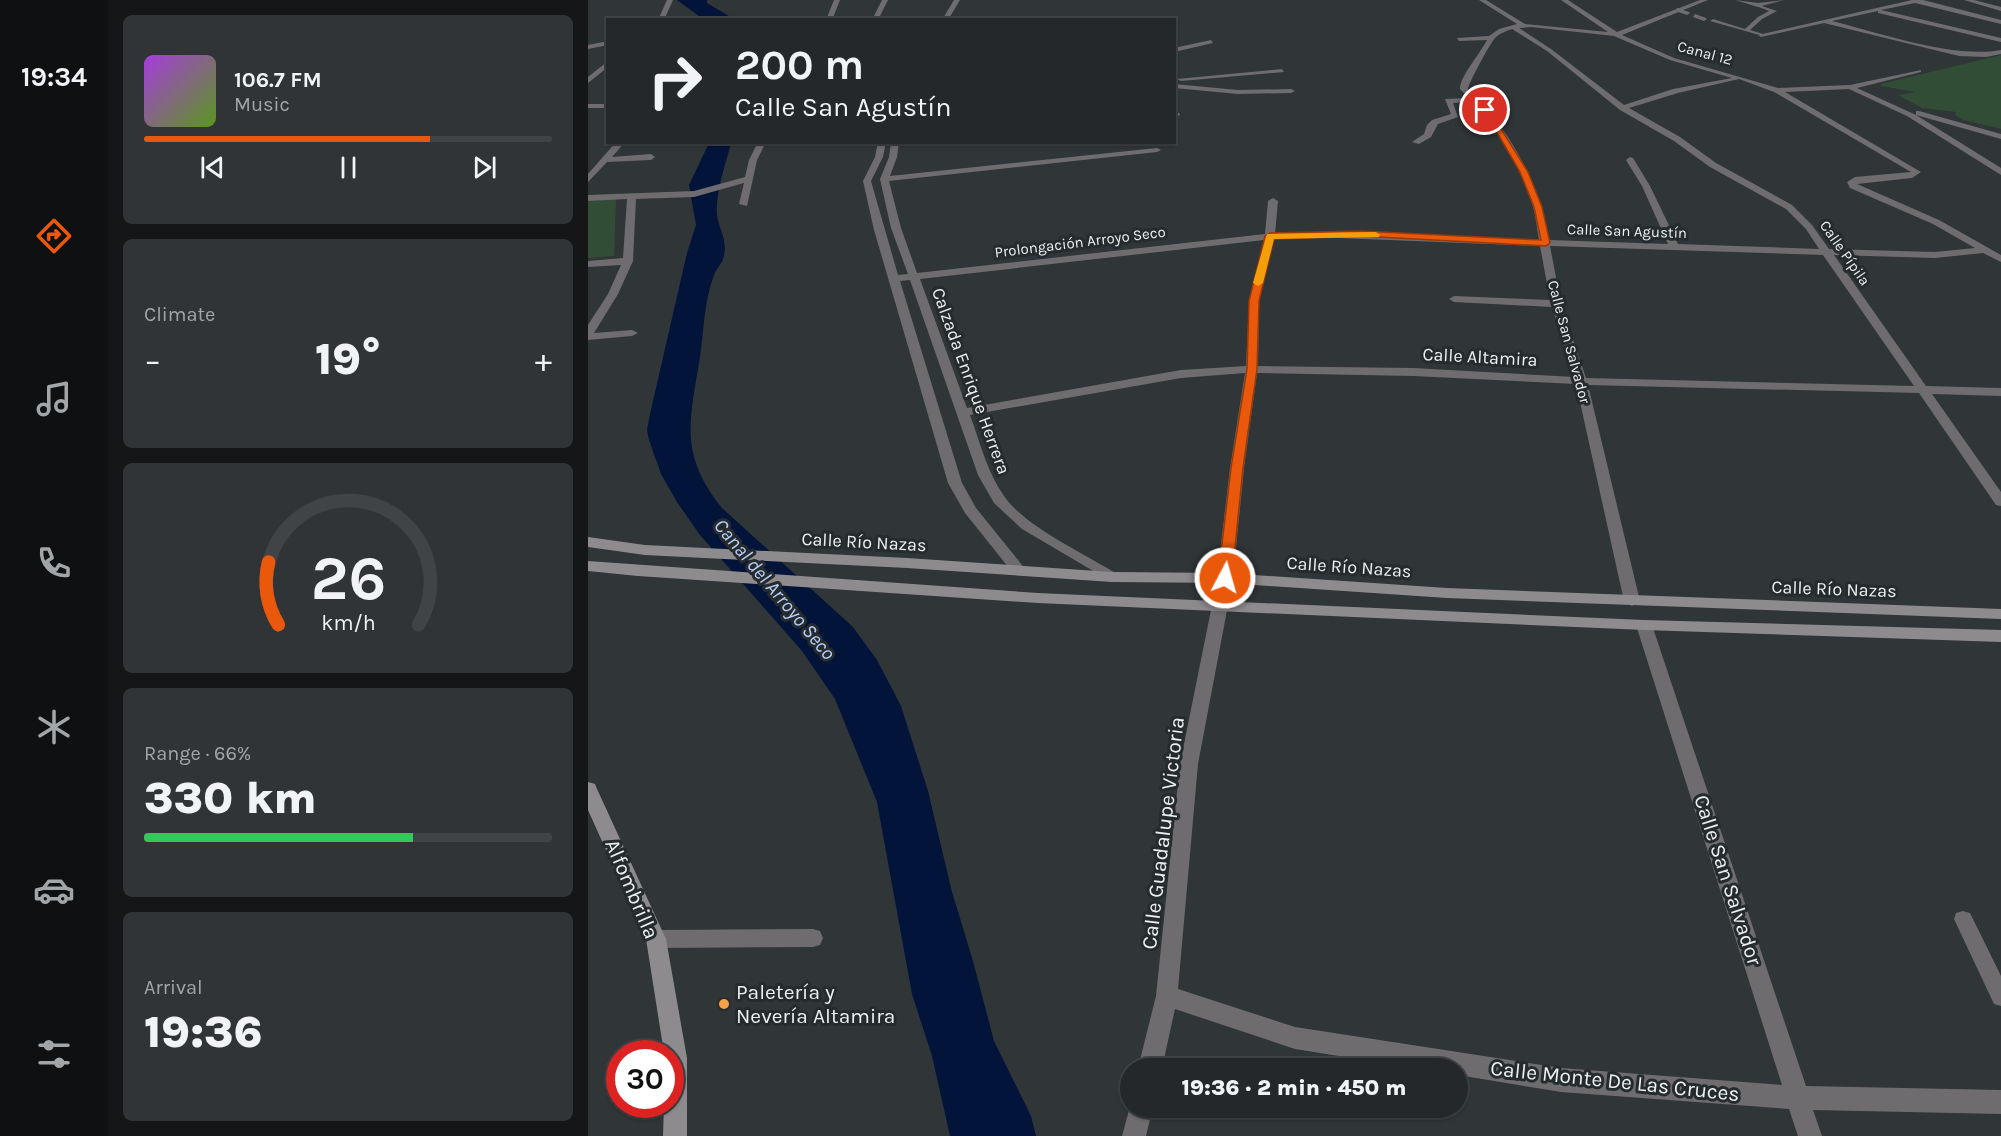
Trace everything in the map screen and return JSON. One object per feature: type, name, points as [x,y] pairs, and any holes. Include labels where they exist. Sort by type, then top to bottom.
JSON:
[{"type":"street","points":[[662,18],[670,0]]},
{"type":"street","points":[[830,18],[837,0]]},
{"type":"street","points":[[876,18],[885,0]]},
{"type":"street","points":[[939,18],[949,0]]},
{"type":"street","points":[[946,18],[957,0]]},
{"type":"street","name":"Calle Pípila","points":[[1482,0],[1623,108],[1677,139],[1713,165],[1789,207],[1809,227],[2001,502]]},
{"type":"street","name":"Canal 12","points":[[1564,0],[1617,35],[1672,59],[1777,90],[1850,87],[1919,71]]},
{"type":"street","points":[[1459,39],[1491,38],[1500,30],[1518,26],[1617,35],[1705,0]]},
{"type":"street","points":[[1738,0],[1758,5],[1781,0]]},
{"type":"street","points":[[1967,0],[2001,9]]},
{"type":"street","points":[[1761,35],[1917,1],[2001,22]]},
{"type":"street","points":[[1874,10],[2001,40]]},
{"type":"street","points":[[1695,16],[1704,19]]},
{"type":"street","points":[[1824,21],[1974,56],[2001,52]]},
{"type":"street","points":[[588,40],[606,37]]},
{"type":"street","name":"Calle San Salvador","points":[[1491,38],[1484,55],[1464,82],[1464,89],[1490,116],[1524,172],[1538,207],[1556,304],[1581,381],[1632,601]]},
{"type":"street","points":[[1176,50],[1211,42]]},
{"type":"street","points":[[588,46],[606,43]]},
{"type":"street","points":[[588,81],[606,65]]},
{"type":"street","points":[[1176,86],[1282,71]]},
{"type":"street","points":[[1623,108],[1676,91],[1742,78]]},
{"type":"street","points":[[1839,80],[1910,114],[2001,172]]},
{"type":"street","points":[[1176,86],[1238,92],[1291,91]]},
{"type":"street","points":[[1777,90],[1838,128],[1914,170],[1916,174],[1851,182],[1859,190],[1920,215],[2001,259]]},
{"type":"street","points":[[1416,142],[1431,132],[1431,125],[1435,122],[1455,116],[1448,101],[1475,100]]},
{"type":"street","points":[[588,106],[606,106]]},
{"type":"street","points":[[1910,114],[1927,115],[2001,137]]},
{"type":"street","points":[[588,179],[619,144]]},
{"type":"street","points":[[744,204],[753,160],[761,144]]},
{"type":"street","points":[[882,144],[879,157],[867,181],[955,483],[970,510],[1018,570]]},
{"type":"street","points":[[895,144],[893,157],[884,179],[1157,150]]},
{"type":"street","points":[[606,160],[651,157]]},
{"type":"street","points":[[1630,160],[1646,186],[1674,247]]},
{"type":"street","name":"Calzada Enrique Herrera","points":[[884,179],[896,228],[984,475],[999,500],[1027,526],[1112,577]]},
{"type":"street","points":[[588,198],[694,194],[749,180]]},
{"type":"street","points":[[588,336],[613,294],[628,261],[632,197]]},
{"type":"street","points":[[1225,578],[1237,468],[1252,369],[1254,301],[1270,236],[1273,201]]},
{"type":"street","name":"Calle San Agustín","points":[[1270,236],[1360,234],[1546,243],[1935,255],[1984,250]]},
{"type":"street","name":"Prolongación Arroyo Seco","points":[[894,279],[1270,236]]},
{"type":"street","points":[[588,264],[628,261]]},
{"type":"street","points":[[1454,299],[1556,304]]},
{"type":"street","points":[[588,336],[632,333]]},
{"type":"street","name":"Calle Altamira","points":[[961,413],[1181,374],[1252,369],[1413,372],[1581,381],[1920,388],[2001,392]]},
{"type":"street","name":"Calle Río Nazas","points":[[588,542],[645,550],[907,563],[1112,577],[1225,578],[1447,593],[2001,614]]},
{"type":"street","points":[[588,566],[638,572],[1038,598],[1644,625],[2001,636]]},
{"type":"street","points":[[588,579],[609,569]]},
{"type":"street","name":"Calle Guadalupe Victoria","points":[[1152,1058],[1167,996],[1189,764],[1220,605]]},
{"type":"street","name":"Calle San Salvador","points":[[1644,625],[1800,1098],[1810,1136]]},
{"type":"street","name":"Alfombrilla","points":[[588,790],[656,939],[676,1058],[675,1136]]},
{"type":"street","points":[[656,939],[813,938]]},
{"type":"street","name":"Calle Monte De Las Cruces","points":[[1167,996],[1295,1038],[1561,1080],[1800,1098],[2001,1102]]},
{"type":"street","points":[[1134,1136],[1138,1118]]},
{"type":"lane","points":[[1746,31],[1760,18],[1774,11],[1758,5]]},
{"type":"lane","points":[[1713,21],[1761,35]]},
{"type":"lane","points":[[1963,919],[2001,997]]},
{"type":"green space","points":[[2001,55],[2001,129],[1964,120],[1955,115],[1956,112],[1922,108],[1898,95],[1916,92],[1881,86],[1881,84]]},
{"type":"green space","points":[[616,199],[614,256],[588,258],[588,201]]},
{"type":"water","points":[[677,0],[707,0],[707,3],[732,18],[702,18]]},
{"type":"water","name":"Canal del Arroyo Seco","points":[[709,144],[731,144],[719,188],[717,206],[725,253],[714,275],[708,295],[691,418],[693,453],[699,470],[722,508],[853,627],[877,660],[901,706],[928,791],[952,892],[994,1041],[1031,1116],[1036,1136],[950,1136],[932,1056],[912,994],[877,802],[835,699],[802,651],[700,535],[661,474],[647,430],[687,253],[696,225],[689,185]]},
{"type":"slow traffic","points":[[1258,283],[1270,236],[1376,235]]},
{"type":"place","name":"Paletería y Nevería Altamira","points":[[724,1004]]},
{"type":"route","points":[[1225,578],[1237,468],[1252,369],[1251,333],[1254,301],[1270,236],[1360,234],[1546,243],[1538,207],[1524,172],[1485,110]]}]
